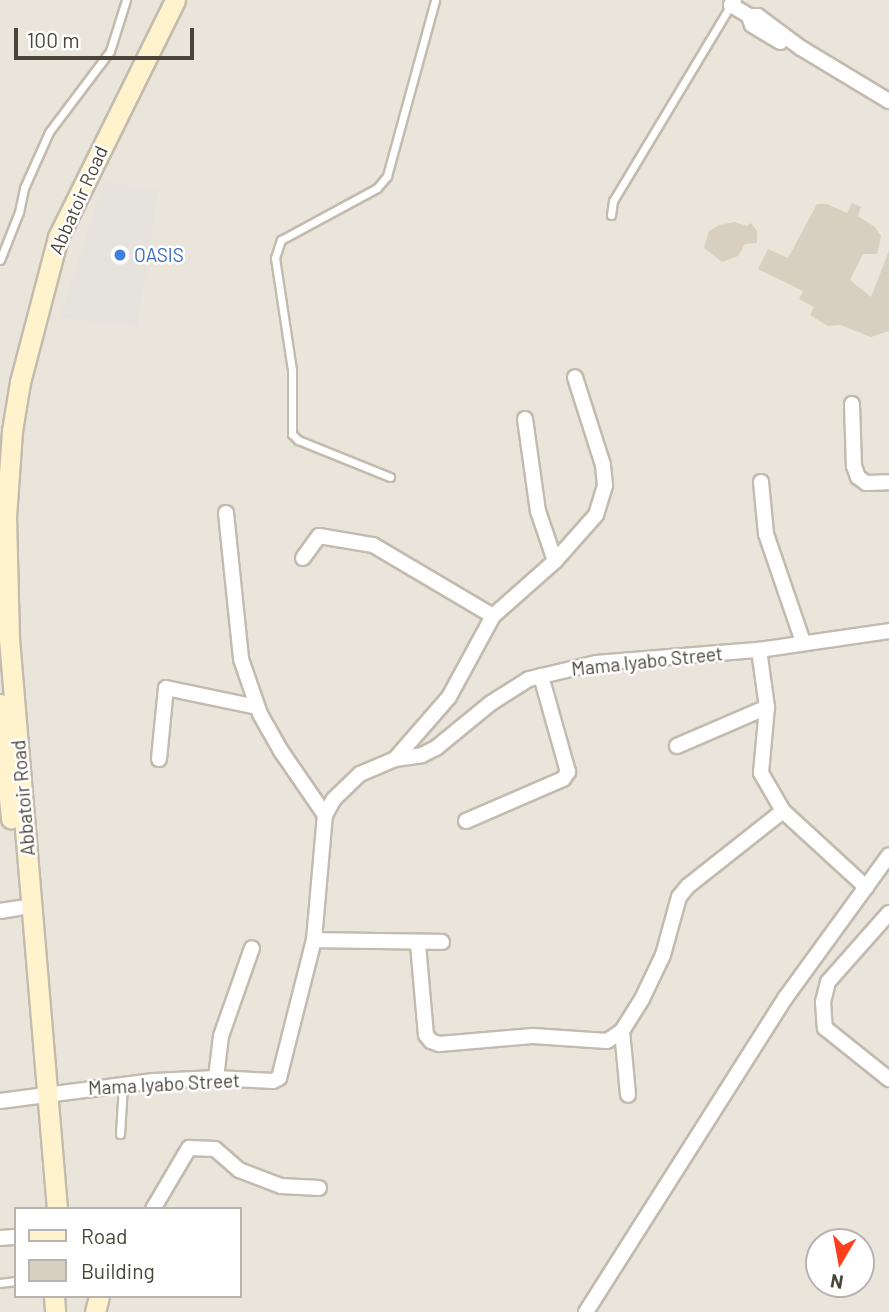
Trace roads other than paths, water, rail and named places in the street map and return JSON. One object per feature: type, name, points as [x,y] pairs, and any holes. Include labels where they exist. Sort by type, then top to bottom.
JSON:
[{"type":"street","name":"Abbatoir Road","points":[[0,424],[34,279],[81,159],[161,0]]},
{"type":"street","name":"Abbatoir Road","points":[[47,1207],[42,1093],[9,639],[6,517],[12,431],[20,382],[58,237],[174,0]]},
{"type":"street","points":[[733,2],[748,16],[758,16],[801,48],[889,100]]},
{"type":"street","points":[[395,759],[449,697],[493,616],[555,561],[596,515],[605,485],[603,465],[575,377]]},
{"type":"street","points":[[852,404],[854,466],[858,477],[866,483],[889,482]]},
{"type":"street","points":[[525,419],[538,511],[555,561]]},
{"type":"street","points":[[761,482],[766,534],[803,642]]},
{"type":"street","points":[[226,513],[241,659],[257,707],[281,751],[325,815]]},
{"type":"street","points":[[303,558],[319,536],[373,545],[493,616]]},
{"type":"street","name":"Mama Iyabo Street","points":[[0,1101],[42,1093],[124,1084],[216,1078],[273,1081],[283,1074],[314,940],[325,815],[344,785],[360,774],[395,759],[436,748],[491,703],[529,679],[596,663],[759,650],[889,631]]},
{"type":"street","points":[[759,650],[767,707],[761,774],[783,811],[866,887]]},
{"type":"street","points":[[466,821],[563,779],[568,772],[541,676]]},
{"type":"street","points":[[159,759],[166,688],[257,707]]},
{"type":"street","name":"Abbatoir Road","points":[[0,704],[20,908],[57,1207]]},
{"type":"street","points":[[677,746],[767,707]]},
{"type":"street","points":[[418,944],[426,1035],[431,1041],[439,1044],[533,1036],[607,1041],[622,1031],[663,955],[679,897],[688,886],[783,811]]},
{"type":"street","points":[[586,1312],[635,1239],[711,1111],[786,997],[889,855]]},
{"type":"street","points":[[0,911],[20,908]]},
{"type":"street","points":[[889,913],[828,982],[823,1002],[825,1028],[889,1079]]},
{"type":"street","points":[[314,940],[418,944],[442,942]]},
{"type":"street","points":[[216,1078],[221,1036],[251,948]]},
{"type":"street","points":[[622,1031],[628,1095]]},
{"type":"street","points":[[154,1207],[185,1152],[195,1148],[215,1149],[247,1175],[281,1186],[319,1188]]},
{"type":"lane","points":[[0,260],[19,212],[24,188],[49,132],[110,51],[126,0]]},
{"type":"lane","points":[[390,477],[298,440],[292,434],[292,370],[275,258],[281,240],[377,188],[387,176],[435,0]]},
{"type":"lane","points":[[611,215],[612,201],[733,2]]},
{"type":"lane","points":[[120,1134],[124,1084]]},
{"type":"place","name":"OASIS","points":[[120,255]]}]
